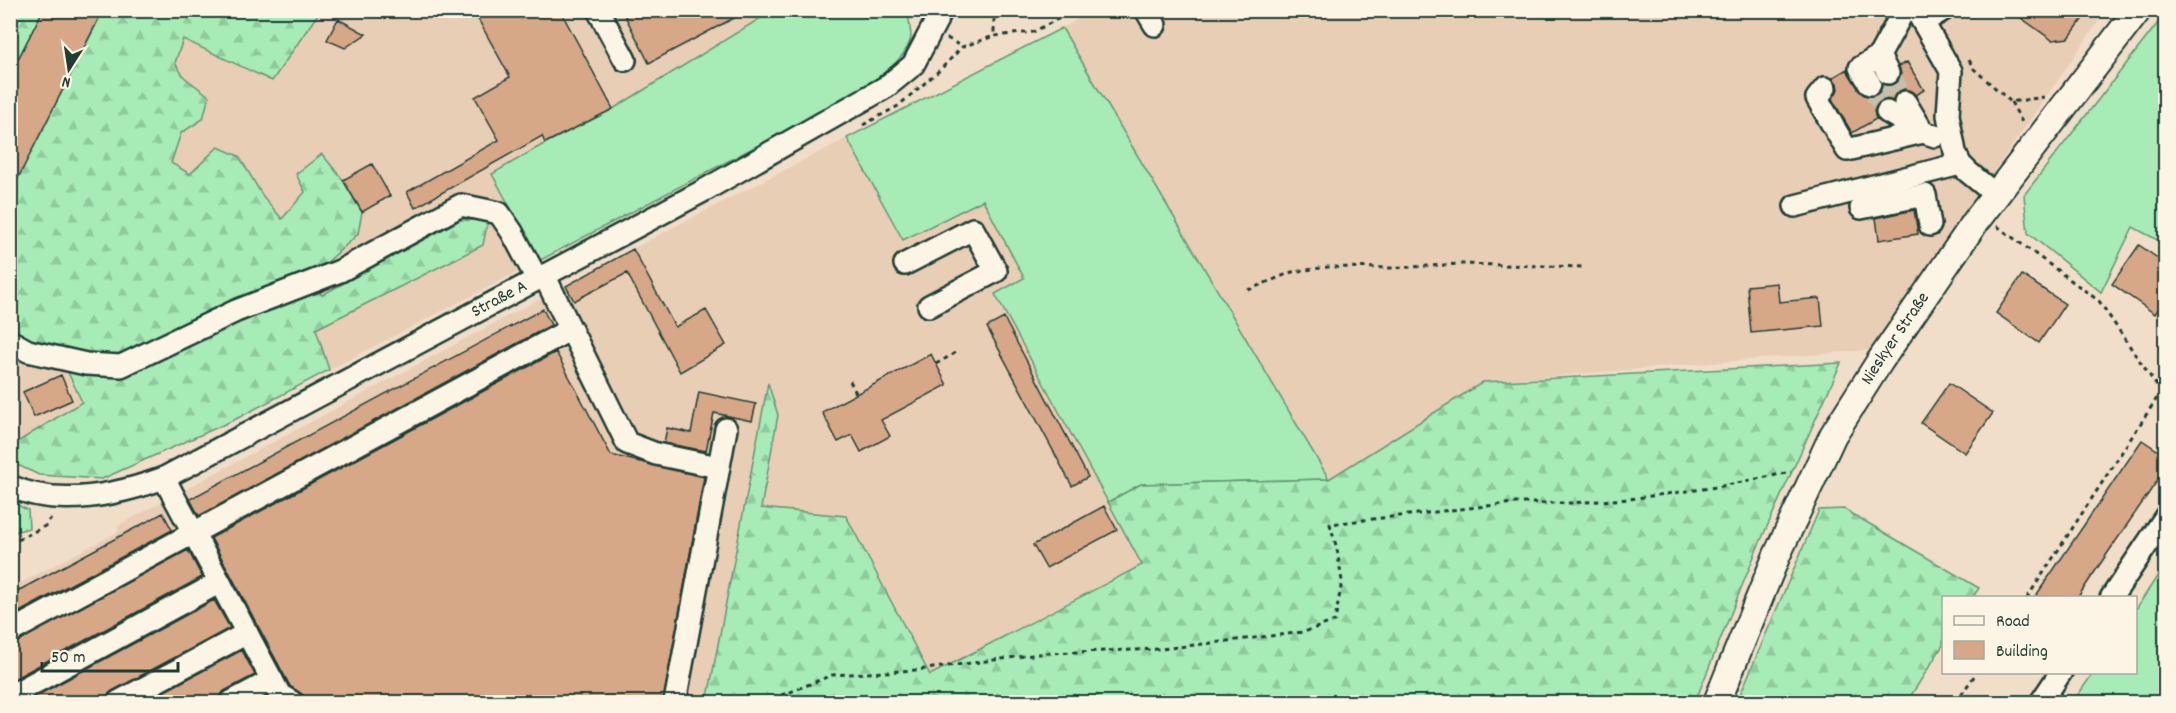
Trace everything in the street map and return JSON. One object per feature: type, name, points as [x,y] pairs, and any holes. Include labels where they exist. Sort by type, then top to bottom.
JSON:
[{"type":"main road","name":"Nieskyer Straße","points":[[1717,702],[1777,555],[1833,435],[1880,361],[1980,216],[2138,10]]},
{"type":"street","points":[[598,10],[625,60]]},
{"type":"street","name":"Straße A","points":[[10,486],[24,492],[88,497],[118,493],[164,478],[703,191],[886,87],[913,65],[942,10]]},
{"type":"street","points":[[1861,74],[1883,64],[1904,10]]},
{"type":"street","points":[[1943,10],[1919,16],[1951,71],[1948,115],[1951,141],[1960,164],[1996,195]]},
{"type":"street","points":[[1825,88],[1817,98],[1847,150],[1923,132]]},
{"type":"street","points":[[1905,102],[1923,132]]},
{"type":"street","points":[[1887,112],[1923,132],[1951,141]]},
{"type":"street","points":[[1861,207],[1960,164]]},
{"type":"street","points":[[1796,206],[1861,207],[1925,195],[1930,225]]},
{"type":"street","points":[[10,341],[28,351],[63,359],[86,364],[121,366],[236,311],[340,271],[461,205],[499,213],[541,277],[571,329],[627,443],[656,454],[718,467]]},
{"type":"street","points":[[905,264],[973,229],[996,271],[929,306]]},
{"type":"street","points":[[10,632],[571,329]]},
{"type":"street","points":[[675,702],[726,429]]},
{"type":"street","points":[[164,478],[280,695],[292,702]]},
{"type":"street","points":[[2112,596],[2166,516]]},
{"type":"street","points":[[10,696],[220,582]]},
{"type":"street","points":[[118,702],[247,633]]},
{"type":"street","points":[[2042,702],[2060,674]]},
{"type":"street","points":[[231,702],[272,680]]},
{"type":"path","points":[[994,10],[994,36],[1033,32],[1075,10]]},
{"type":"path","points":[[1969,60],[1974,69],[2011,102],[2027,133]]},
{"type":"path","points":[[2011,102],[2044,97]]},
{"type":"path","points":[[1980,216],[2099,301],[2162,392],[2166,394]]},
{"type":"path","points":[[1248,290],[1292,272],[1328,267],[1394,268],[1461,264],[1585,267]]},
{"type":"path","points":[[936,364],[955,353]]},
{"type":"path","points":[[849,381],[856,393]]},
{"type":"path","points":[[2028,596],[2162,392]]},
{"type":"path","points":[[755,702],[788,693],[832,675],[918,670],[1047,653],[1161,649],[1304,632],[1335,621],[1342,581],[1330,524],[1513,503],[1571,503],[1629,499],[1717,487],[1787,472],[1815,475]]},
{"type":"path","points":[[10,544],[45,526],[65,497]]},
{"type":"path","points":[[1956,702],[1976,674]]},
{"type":"shaded area","points":[[1094,10],[2106,11],[1870,350],[1483,382],[1329,479],[1062,28]]},
{"type":"shaded area","points":[[43,11],[772,11],[613,109],[545,143],[492,174],[521,227],[535,263],[329,370],[316,329],[11,230],[10,75]]},
{"type":"shaded area","points":[[847,138],[903,241],[983,199],[1024,278],[995,294],[1142,565],[930,675],[846,516],[761,509],[778,415],[768,385],[707,702],[11,702],[11,588],[119,531],[117,526],[666,231]]},
{"type":"shaded area","points":[[11,338],[64,364],[82,402],[11,446]]},
{"type":"green space","points":[[11,11],[43,11],[11,75]]},
{"type":"green space","points":[[103,11],[320,11],[272,81],[183,39],[175,63],[184,77],[209,96],[203,119],[181,133],[171,163],[190,174],[218,147],[239,156],[262,195],[282,219],[305,192],[296,174],[322,154],[343,180],[362,212],[358,234],[309,279],[322,295],[460,220],[488,220],[483,245],[316,329],[329,370],[236,419],[102,479],[39,475],[11,462],[11,446],[82,402],[64,364],[11,338],[10,193]]},
{"type":"green space","points":[[772,11],[895,11],[909,18],[911,37],[907,48],[891,68],[855,93],[535,263],[521,227],[492,174],[542,145],[613,109]]},
{"type":"green space","points":[[2165,14],[2165,244],[2133,227],[2101,292],[2028,233],[2024,195]]},
{"type":"green space","points":[[1062,28],[1329,479],[1141,484],[1108,502],[995,294],[1024,278],[983,200],[903,240],[847,138]]},
{"type":"green space","points":[[1841,363],[1757,549],[1695,702],[707,702],[768,383],[778,415],[761,508],[846,516],[930,675],[1142,565],[1108,502],[1141,484],[1329,479],[1483,382]]},
{"type":"green space","points":[[11,502],[28,510],[29,528],[11,533]]},
{"type":"green space","points":[[1844,509],[1979,588],[1974,596],[1942,596],[1942,647],[1907,702],[1737,702],[1819,510]]},
{"type":"green space","points":[[2165,564],[2165,702],[2073,702],[2092,674],[2137,674],[2137,607]]},
{"type":"building","points":[[43,10],[103,10],[10,194],[10,75]]},
{"type":"building","points":[[495,10],[560,10],[613,109],[545,143],[542,136],[415,208],[407,192],[499,140],[475,97],[510,77],[478,19]]},
{"type":"building","points":[[622,10],[749,10],[649,63]]},
{"type":"building","points":[[2010,10],[2089,10],[2069,38],[2052,40]]},
{"type":"building","points":[[338,19],[366,34],[345,48],[327,40]]},
{"type":"building","points":[[1907,62],[1924,90],[1916,95],[1904,89],[1898,91],[1893,101],[1886,99],[1880,101],[1874,111],[1876,119],[1852,133],[1832,99],[1838,89],[1837,83],[1832,78],[1847,69],[1860,91],[1871,97],[1877,94],[1883,84],[1893,84],[1898,80],[1901,74],[1899,66]]},
{"type":"building","points":[[372,164],[390,196],[362,212],[343,180]]},
{"type":"building","points":[[1914,210],[1918,234],[1879,240],[1876,218]]},
{"type":"building","points":[[2139,245],[2166,264],[2166,298],[2155,314],[2112,284]]},
{"type":"building","points":[[633,249],[675,327],[706,310],[726,345],[680,372],[627,273],[574,301],[566,286]]},
{"type":"building","points":[[2022,275],[2065,304],[2039,343],[1996,313]]},
{"type":"building","points":[[1777,283],[1779,302],[1820,298],[1823,326],[1751,333],[1747,286]]},
{"type":"building","points":[[543,309],[551,325],[199,516],[190,499]]},
{"type":"building","points":[[1004,318],[1088,477],[1072,486],[987,327]]},
{"type":"building","points":[[556,352],[611,455],[704,477],[663,702],[305,702],[303,695],[290,686],[211,538]]},
{"type":"building","points":[[931,354],[947,385],[881,420],[890,436],[861,452],[852,435],[838,442],[822,412]]},
{"type":"building","points":[[61,375],[72,400],[34,417],[23,392]]},
{"type":"building","points":[[1949,383],[1993,413],[1965,453],[1921,423]]},
{"type":"building","points":[[699,392],[756,404],[752,421],[714,413],[706,451],[664,443],[667,428],[691,433]]},
{"type":"building","points":[[2142,440],[2166,456],[2166,468],[2079,596],[2036,596]]},
{"type":"building","points":[[1104,506],[1117,530],[1046,568],[1033,545]]},
{"type":"building","points":[[163,513],[172,530],[10,617],[10,595]]},
{"type":"building","points":[[188,550],[202,577],[10,681],[10,645]]},
{"type":"building","points":[[214,600],[230,628],[112,691],[105,702],[25,702]]},
{"type":"building","points":[[242,650],[255,675],[224,691],[218,702],[144,702]]},
{"type":"tunnel","points":[[1888,73],[1905,102]]},
{"type":"tunnel","points":[[1870,84],[1887,112]]}]
